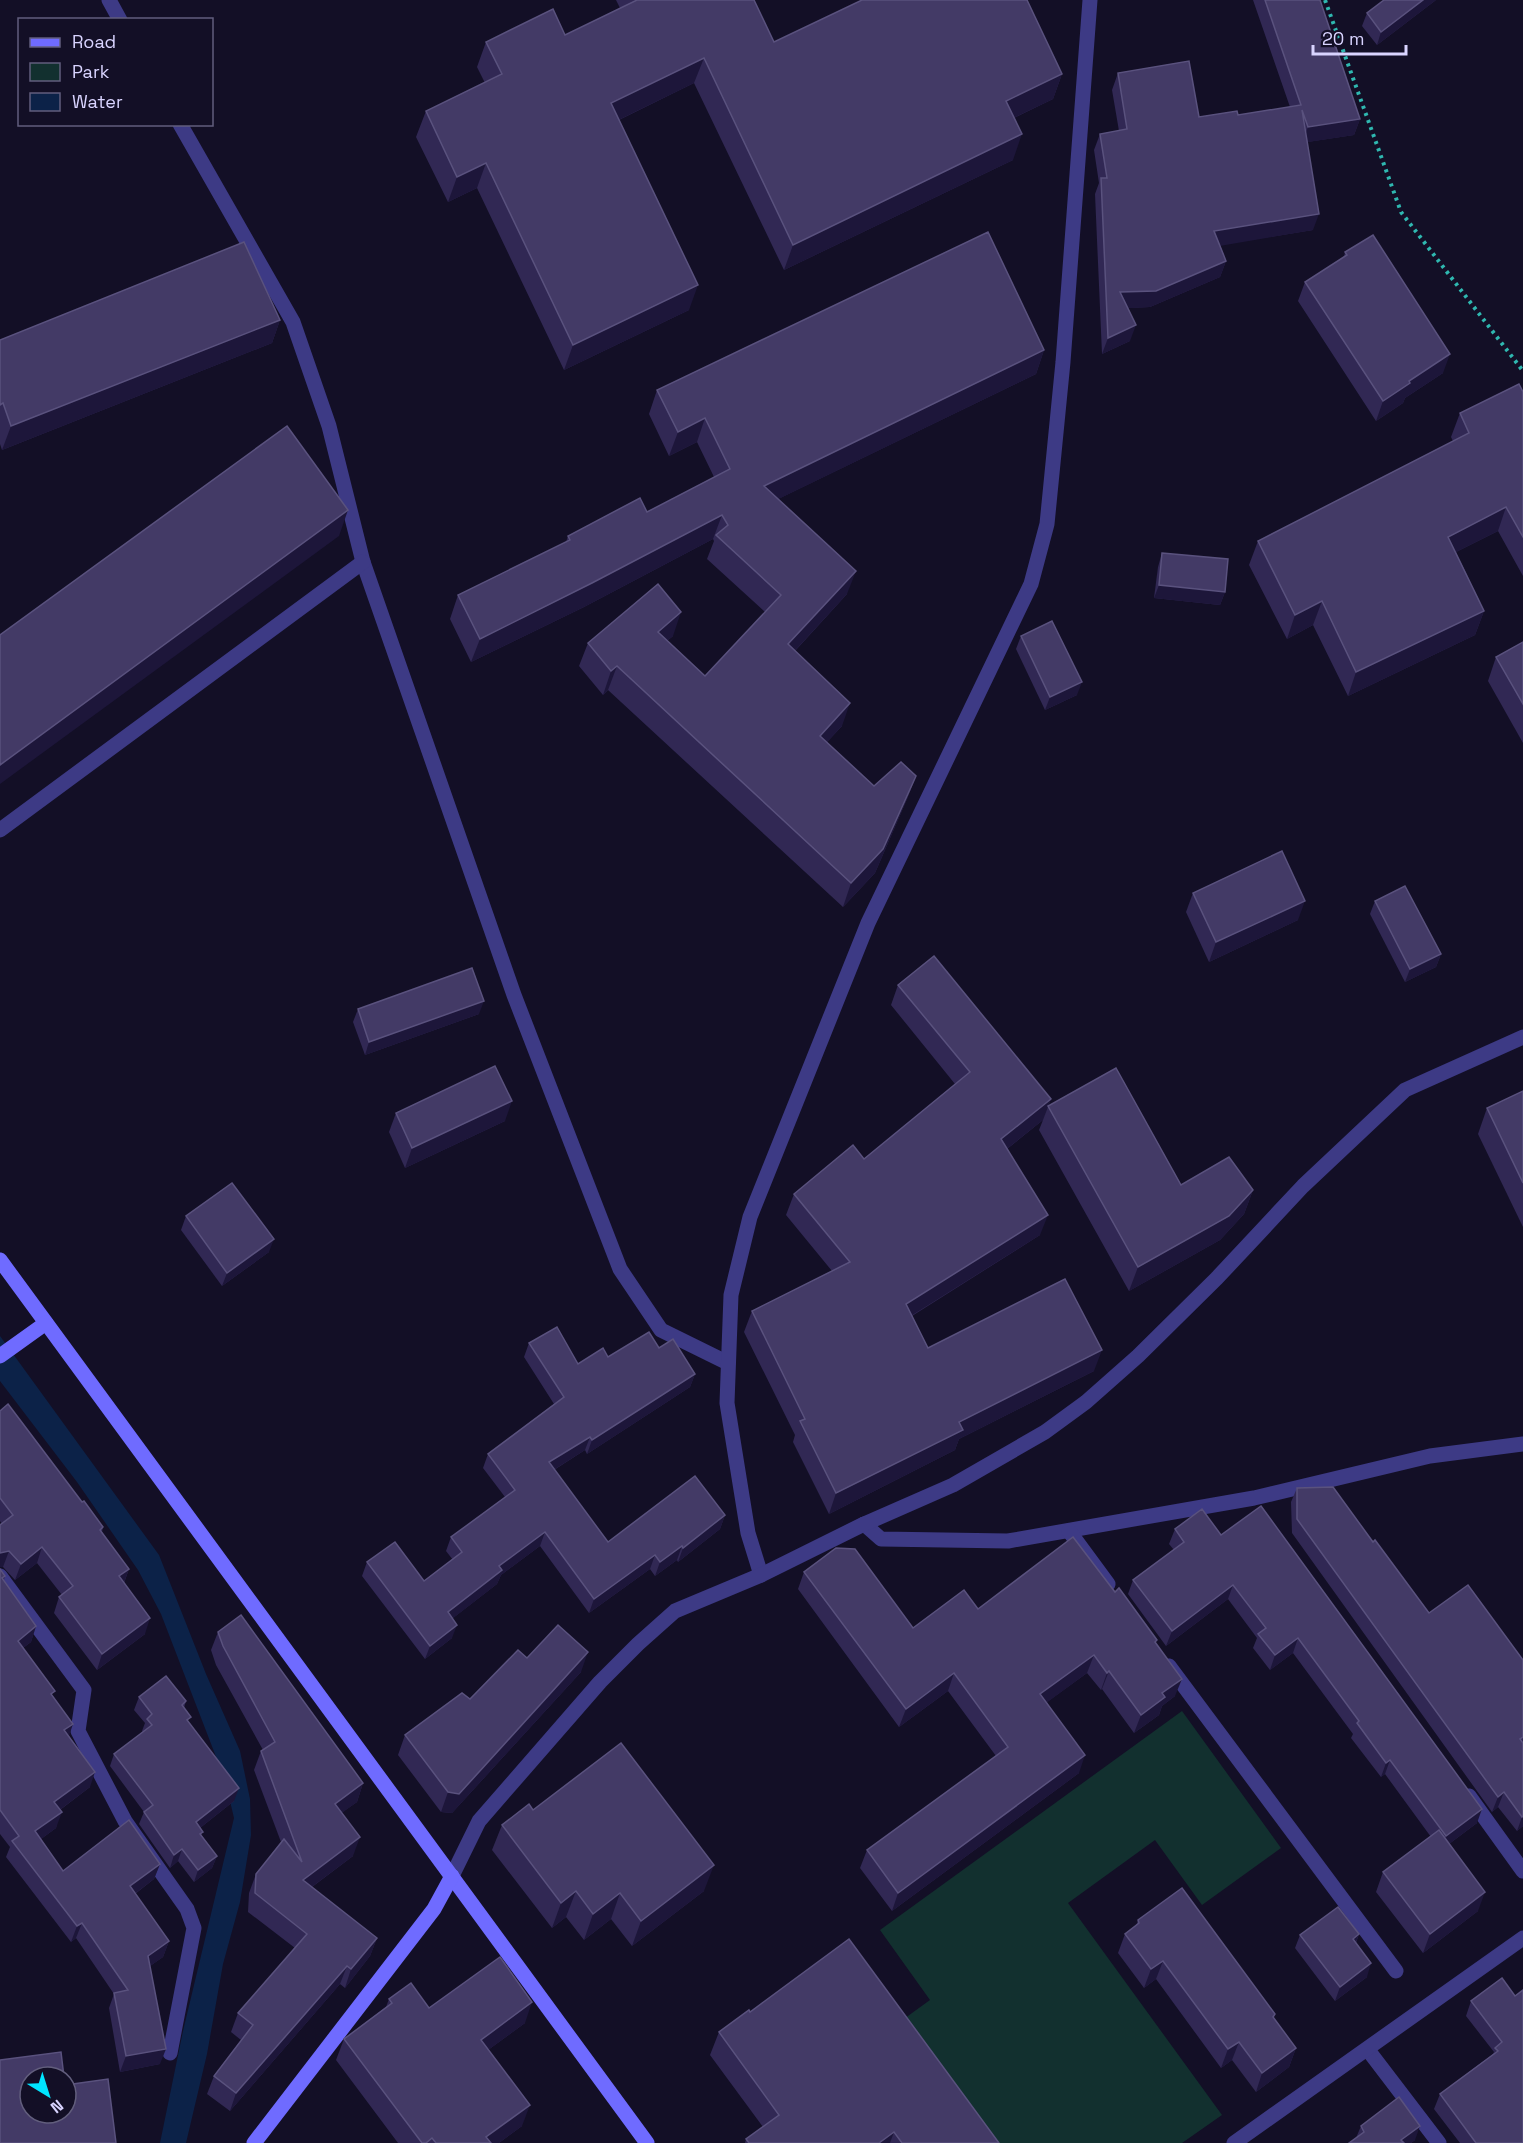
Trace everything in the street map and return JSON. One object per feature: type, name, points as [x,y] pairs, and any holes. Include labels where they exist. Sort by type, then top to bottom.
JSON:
[{"type":"street","points":[[109,0],[119,18]]},
{"type":"street","points":[[761,1575],[748,1533],[727,1403],[731,1295],[750,1217],[868,923],[1007,636],[1034,574],[1048,513],[1063,362],[1090,0]]},
{"type":"street","points":[[181,126],[293,322],[329,426],[363,562],[514,995],[620,1269],[661,1330],[728,1364]]},
{"type":"street","points":[[0,830],[363,562]]},
{"type":"street","points":[[254,2143],[434,1909],[479,1821],[600,1682],[675,1611],[761,1575],[864,1524],[953,1485],[1045,1432],[1086,1402],[1138,1356],[1217,1278],[1303,1186],[1405,1090],[1523,1037]]},
{"type":"street","points":[[0,1260],[647,2143]]},
{"type":"street","points":[[0,1356],[46,1323]]},
{"type":"street","points":[[864,1524],[881,1539],[1008,1541],[1257,1503],[1430,1456],[1523,1444]]},
{"type":"street","points":[[1069,1531],[1119,1598]]},
{"type":"street","points":[[0,1576],[84,1690],[78,1731],[125,1821],[187,1909],[194,1928],[170,2053]]},
{"type":"street","points":[[1161,1655],[1396,1971]]},
{"type":"street","points":[[1461,1785],[1523,1872]]},
{"type":"street","points":[[1234,2143],[1523,1938]]},
{"type":"street","points":[[1368,2050],[1439,2143]]},
{"type":"path","points":[[1325,0],[1401,212],[1523,371]]},
{"type":"green space","points":[[1182,1711],[1281,1848],[1202,1905],[1155,1840],[1068,1903],[1222,2115],[1182,2143],[990,2143],[901,2021],[930,2000],[880,1930]]},
{"type":"water","points":[[0,1336],[159,1555],[206,1674],[240,1751],[250,1799],[251,1835],[240,1902],[223,1964],[207,2054],[186,2143],[160,2143],[183,2031],[234,1818],[225,1780],[161,1614],[138,1570],[77,1482],[0,1381]]},
{"type":"building","points":[[637,0],[754,0],[774,42],[862,0],[1027,0],[1062,74],[1006,101],[1022,134],[793,245],[704,58],[611,103],[698,285],[573,345],[486,163],[457,177],[426,111],[502,74],[486,42],[553,9],[565,35]]},
{"type":"building","points":[[1265,0],[1320,0],[1360,119],[1308,127],[1302,110],[1319,214],[1214,231],[1226,261],[1156,291],[1120,292],[1136,325],[1108,338],[1101,178],[1107,178],[1100,134],[1127,129],[1118,73],[1189,61],[1199,117],[1237,111],[1238,115],[1301,105]]},
{"type":"building","points":[[1384,0],[1423,0],[1381,32],[1367,13]]},
{"type":"building","points":[[988,232],[1044,350],[764,486],[856,571],[788,644],[850,703],[820,736],[874,786],[901,762],[916,776],[883,849],[851,883],[617,666],[611,671],[588,643],[658,584],[681,612],[658,632],[705,676],[781,595],[716,535],[728,525],[722,515],[480,639],[458,595],[570,540],[568,536],[640,498],[647,512],[730,469],[705,418],[678,432],[657,390]]},
{"type":"building","points":[[1373,235],[1450,354],[1383,401],[1305,282],[1347,255],[1345,252]]},
{"type":"building","points":[[244,242],[280,320],[11,426],[3,403],[0,405],[0,340]]},
{"type":"building","points":[[1519,384],[1523,392],[1523,537],[1506,507],[1448,537],[1484,611],[1356,672],[1322,601],[1295,615],[1258,541],[1469,433],[1460,413]]},
{"type":"building","points":[[287,426],[348,510],[0,765],[0,635]]},
{"type":"building","points":[[1162,553],[1228,559],[1225,592],[1159,585]]},
{"type":"building","points":[[1052,621],[1082,682],[1050,697],[1021,636]]},
{"type":"building","points":[[1523,642],[1523,704],[1496,657]]},
{"type":"building","points":[[1282,851],[1305,901],[1216,942],[1193,893]]},
{"type":"building","points":[[1405,886],[1441,954],[1410,969],[1375,901]]},
{"type":"building","points":[[934,956],[1051,1099],[1001,1139],[1048,1215],[906,1304],[928,1348],[1065,1279],[1102,1350],[959,1422],[963,1430],[836,1493],[800,1421],[805,1419],[752,1311],[850,1262],[794,1194],[853,1145],[864,1159],[970,1072],[898,985]]},
{"type":"building","points":[[472,968],[484,1001],[369,1042],[358,1009]]},
{"type":"building","points":[[495,1066],[512,1101],[412,1148],[396,1113]]},
{"type":"building","points":[[1116,1068],[1181,1185],[1229,1157],[1253,1190],[1229,1216],[1138,1267],[1048,1106]]},
{"type":"building","points":[[1523,1091],[1523,1183],[1487,1108]]},
{"type":"building","points":[[232,1183],[274,1239],[227,1273],[186,1216]]},
{"type":"building","points":[[557,1327],[578,1364],[603,1348],[608,1357],[649,1332],[659,1348],[673,1339],[695,1374],[592,1440],[590,1437],[549,1462],[608,1542],[695,1476],[725,1515],[683,1548],[682,1546],[660,1562],[655,1555],[594,1599],[545,1532],[499,1566],[502,1570],[448,1612],[457,1625],[430,1646],[367,1562],[395,1542],[424,1581],[462,1552],[451,1537],[515,1490],[488,1454],[564,1397],[529,1343]]},
{"type":"building","points":[[8,1404],[103,1527],[100,1530],[129,1569],[119,1576],[150,1618],[102,1654],[59,1597],[73,1586],[42,1547],[21,1564],[9,1551],[0,1553],[0,1525],[13,1515],[0,1498],[0,1411]]},
{"type":"building","points":[[1333,1487],[1429,1613],[1468,1585],[1523,1660],[1523,1737],[1520,1739],[1523,1743],[1522,1817],[1504,1792],[1498,1797],[1297,1519],[1297,1488]]},
{"type":"building","points":[[1261,1506],[1482,1809],[1446,1836],[1390,1760],[1386,1763],[1357,1723],[1359,1721],[1298,1638],[1275,1655],[1258,1634],[1266,1628],[1233,1585],[1172,1631],[1133,1580],[1184,1542],[1175,1529],[1202,1509],[1221,1535]]},
{"type":"building","points":[[1073,1537],[1115,1592],[1119,1588],[1182,1679],[1162,1693],[1165,1697],[1141,1715],[1109,1671],[1107,1673],[1094,1655],[1040,1694],[1085,1755],[898,1893],[867,1850],[1008,1747],[954,1673],[906,1709],[804,1572],[836,1548],[855,1549],[913,1628],[964,1590],[978,1609]]},
{"type":"building","points":[[0,1569],[5,1576],[2,1578],[36,1626],[18,1641],[55,1691],[51,1694],[73,1724],[64,1730],[95,1772],[54,1802],[62,1812],[35,1831],[63,1871],[129,1820],[160,1864],[130,1886],[169,1941],[148,1956],[166,2049],[126,2056],[114,1993],[128,1990],[82,1923],[77,1926],[12,1841],[19,1836],[0,1810]]},
{"type":"building","points":[[241,1615],[363,1783],[335,1804],[360,1837],[303,1880],[377,1938],[351,1969],[347,1966],[236,2093],[214,2076],[253,2025],[238,2013],[307,1934],[255,1893],[256,1874],[284,1839],[302,1862],[261,1751],[275,1742],[223,1646],[218,1632]]},
{"type":"building","points":[[558,1625],[588,1652],[459,1794],[448,1792],[405,1735],[462,1693],[470,1699],[518,1650],[527,1658]]},
{"type":"building","points":[[166,1676],[186,1701],[182,1705],[191,1717],[187,1720],[239,1788],[196,1822],[203,1832],[200,1834],[217,1856],[198,1870],[182,1849],[174,1855],[144,1812],[153,1805],[114,1754],[152,1725],[147,1719],[152,1714],[139,1697]]},
{"type":"building","points":[[621,1743],[714,1865],[641,1921],[620,1893],[593,1914],[576,1891],[561,1903],[502,1825],[529,1804],[533,1810]]},
{"type":"building","points":[[1439,1830],[1485,1892],[1430,1934],[1383,1872]]},
{"type":"building","points":[[1182,1888],[1275,2014],[1273,2017],[1296,2048],[1262,2073],[1239,2042],[1228,2049],[1163,1961],[1151,1969],[1125,1934],[1139,1923],[1138,1920]]},
{"type":"building","points":[[1338,1907],[1359,1934],[1353,1939],[1371,1963],[1340,1987],[1300,1935]]},
{"type":"building","points":[[849,1939],[999,2143],[902,2143],[894,2132],[879,2143],[749,2143],[746,2139],[779,2115],[719,2032]]},
{"type":"building","points":[[500,1957],[532,2002],[481,2040],[530,2105],[486,2137],[491,2143],[436,2143],[432,2138],[422,2143],[344,2039],[392,2003],[389,1999],[411,1983],[429,2008]]},
{"type":"building","points":[[1502,1978],[1515,1996],[1523,1990],[1523,2143],[1476,2143],[1440,2094],[1498,2051],[1495,2048],[1502,2042],[1471,2001]]},
{"type":"building","points":[[61,2052],[63,2065],[18,2065],[18,2125],[78,2125],[78,2083],[108,2079],[116,2143],[0,2143],[0,2060]]},
{"type":"building","points":[[1399,2097],[1420,2126],[1401,2140],[1404,2143],[1349,2143],[1364,2132],[1361,2126]]}]
